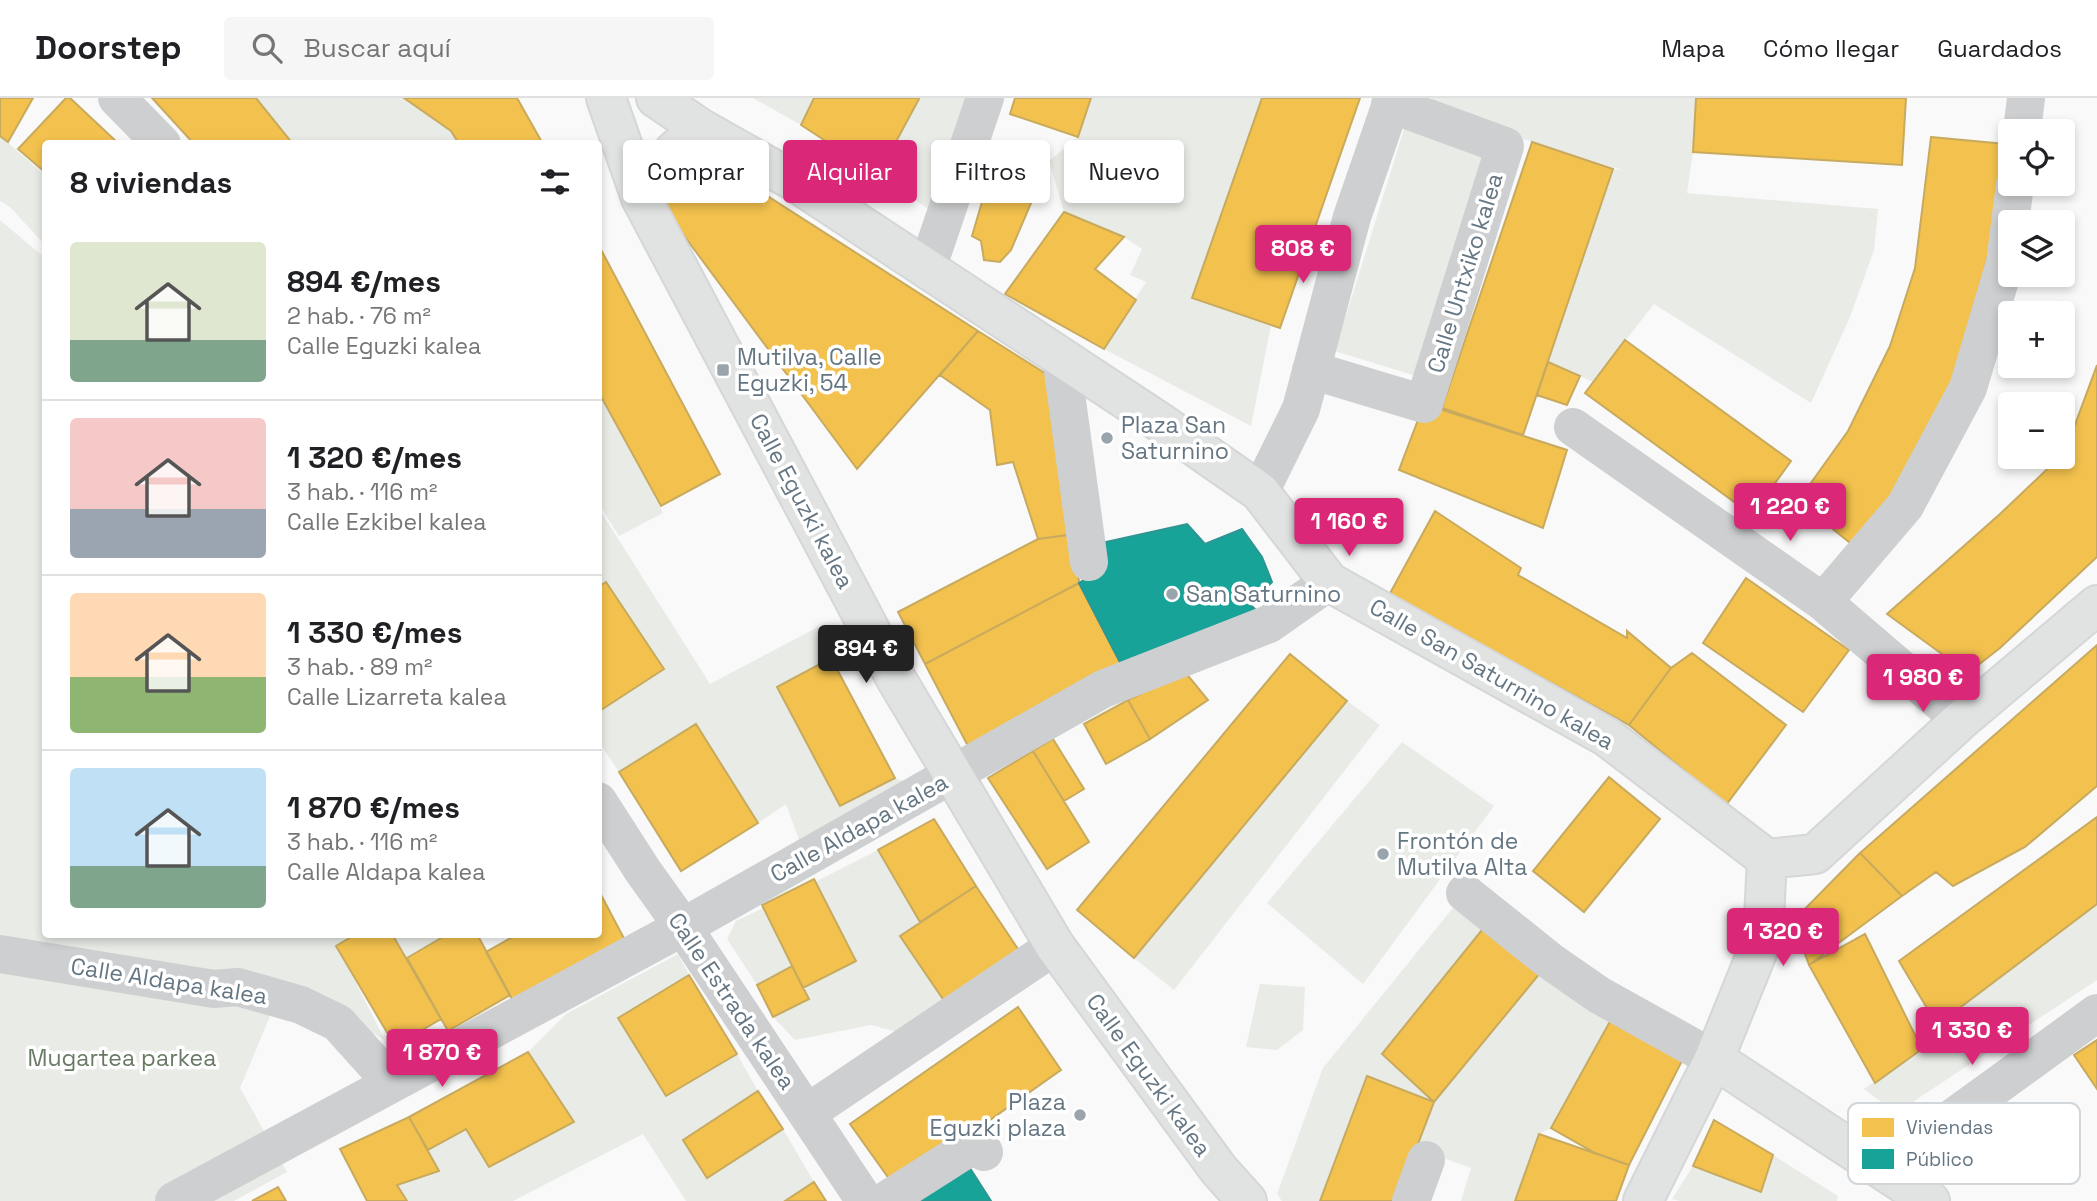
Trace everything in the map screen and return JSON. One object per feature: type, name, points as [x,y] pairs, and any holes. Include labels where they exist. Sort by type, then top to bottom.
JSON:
[{"type":"street","points":[[117,98],[158,140]]},
{"type":"street","name":"Calle Eguzki kalea","points":[[606,98],[623,147]]},
{"type":"street","name":"Calle San Saturnino kalea","points":[[656,98],[700,128],[794,181],[1260,492],[1329,582],[1607,737],[1767,859]]},
{"type":"street","points":[[927,269],[985,98]]},
{"type":"street","points":[[2023,119],[2026,98]]},
{"type":"street","name":"Calle Untxiko kalea","points":[[1260,492],[1301,409],[1311,370],[1352,217],[1392,101],[1505,146],[1424,404],[1311,370]]},
{"type":"street","points":[[686,140],[700,128]]},
{"type":"street","points":[[1822,602],[1905,506],[1968,388],[2005,264],[2014,196]]},
{"type":"street","name":"Calle Eguzki kalea","points":[[644,203],[895,677],[1055,946],[1219,1170],[1247,1201]]},
{"type":"street","points":[[1061,357],[1089,562]]},
{"type":"street","points":[[1573,427],[1822,602],[1961,720]]},
{"type":"street","name":"Calle Aldapa kalea","points":[[174,1201],[683,927],[1103,690],[1269,624],[1329,582]]},
{"type":"street","points":[[1643,1201],[1714,1059],[1763,938],[1767,859],[1815,854],[1961,720],[2097,605]]},
{"type":"street","name":"Calle Estrada kalea","points":[[602,807],[865,1201]]},
{"type":"street","points":[[1465,893],[1550,961],[1599,995],[1714,1059],[1848,1147]]},
{"type":"street","points":[[807,1114],[1055,946]]},
{"type":"street","name":"Calle Aldapa kalea","points":[[0,954],[214,989],[238,987],[301,1005],[338,1023],[392,1083]]},
{"type":"street","points":[[1973,1103],[2097,1013]]},
{"type":"street","points":[[885,1201],[973,1145],[984,1152]]},
{"type":"street","points":[[1411,1201],[1426,1160]]},
{"type":"street","points":[[1904,1184],[1930,1201]]},
{"type":"green space","points":[[257,98],[404,98],[451,131],[457,140],[291,140]]},
{"type":"green space","points":[[753,98],[814,98],[801,125]]},
{"type":"green space","points":[[919,98],[966,98],[952,140],[931,140],[932,203],[930,210],[917,201],[917,140],[897,140]]},
{"type":"green space","points":[[1091,98],[1262,98],[1192,297],[1271,325],[1251,426],[1104,349],[1146,282],[1130,275],[1142,249],[1124,237],[1064,212],[1050,164],[1050,160],[1064,149],[1064,203],[1184,203],[1184,140],[1074,140],[1078,137]]},
{"type":"green space","points":[[1432,98],[1696,98],[1693,152],[1687,193],[1878,209],[1874,250],[1850,317],[1811,403],[1654,304],[1593,382],[1548,362],[1613,169],[1623,170],[1532,142],[1429,104]]},
{"type":"green space","points":[[1405,126],[1487,151],[1416,376],[1335,351]]},
{"type":"green space","points":[[0,136],[42,172],[42,242],[10,207],[0,201]]},
{"type":"green space","name":"Mugartea parkea","points":[[0,220],[42,255],[42,938],[351,938],[337,946],[385,1040],[283,985],[240,1088],[287,1172],[234,1201],[0,1201]]},
{"type":"green space","points":[[602,399],[663,513],[619,536],[602,509]]},
{"type":"green space","points":[[602,513],[710,684],[820,626],[831,658],[777,687],[840,806],[895,778],[906,782],[799,840],[786,804],[758,823],[696,724],[619,772],[602,746]]},
{"type":"green space","points":[[1347,701],[1380,725],[1174,990],[1134,958]]},
{"type":"green space","name":"Frontón de Mutilva Alta","points":[[1402,742],[1494,806],[1363,984],[1267,903]]},
{"type":"green space","points":[[878,850],[920,922],[900,936],[947,1005],[919,1038],[871,1025],[795,1040],[773,1017],[808,999],[803,988],[855,961],[809,885]]},
{"type":"green space","points":[[1465,893],[1494,915],[1382,1054],[1434,1101],[1550,961],[1613,1016],[1551,1128],[1539,1134],[1515,1201],[1461,1201],[1471,1168],[1416,1148],[1434,1102],[1367,1076],[1320,1201],[1282,1201],[1277,1194],[1323,1068]]},
{"type":"green space","points":[[2097,904],[2097,980],[1911,1103],[1883,1103],[1864,1089],[1922,1049],[1937,1025]]},
{"type":"green space","points":[[762,905],[792,966],[757,985],[727,939],[736,921],[761,909]]},
{"type":"green space","points":[[394,938],[443,938],[407,958]]},
{"type":"green space","points":[[678,954],[689,975],[618,1018],[666,1096],[737,1054],[758,1091],[683,1140],[707,1178],[783,1129],[814,1182],[785,1201],[686,1201],[643,1134],[513,1201],[407,1201],[397,1185],[439,1171],[428,1150],[466,1129],[489,1167],[574,1123],[528,1052],[566,1014]]},
{"type":"green space","points":[[1260,984],[1305,987],[1303,1030],[1277,1050],[1246,1047]]},
{"type":"green space","points":[[1773,1155],[1838,1196],[1837,1201],[1672,1199],[1693,1166],[1761,1192]]},
{"type":"building: Viviendas","points":[[0,98],[33,98],[8,142],[0,136]]},
{"type":"building: Viviendas","points":[[66,98],[70,98],[115,140],[42,140],[42,170],[18,149]]},
{"type":"building: Viviendas","points":[[152,98],[256,98],[290,140],[190,140]]},
{"type":"building: Viviendas","points":[[404,98],[517,98],[541,140],[457,140],[451,131]]},
{"type":"building: Viviendas","points":[[814,98],[919,99],[897,140],[824,140],[801,125]]},
{"type":"building: Viviendas","points":[[1015,98],[1091,98],[1078,137],[1010,114]]},
{"type":"building: Viviendas","points":[[1262,98],[1360,98],[1280,328],[1192,298]]},
{"type":"building: Viviendas","points":[[1696,98],[1906,98],[1902,165],[1693,152]]},
{"type":"building: Viviendas","points":[[1931,137],[1998,143],[1998,196],[1992,241],[1948,402],[1898,494],[1854,546],[1798,501],[1848,431],[1890,346],[1915,268]]},
{"type":"building: Viviendas","points":[[1532,142],[1613,169],[1523,435],[1442,408]]},
{"type":"building: Viviendas","points":[[769,197],[978,331],[857,469],[662,206],[665,203],[769,203]]},
{"type":"building: Viviendas","points":[[982,203],[1031,203],[1011,250],[1000,262],[984,260],[981,241],[972,236]]},
{"type":"building: Viviendas","points":[[1064,212],[1124,237],[1095,269],[1136,300],[1104,349],[1005,294]]},
{"type":"building: Viviendas","points":[[602,252],[720,474],[661,506],[602,398]]},
{"type":"building: Viviendas","points":[[978,331],[1048,375],[1076,534],[1038,539],[1013,462],[997,465],[990,410],[940,375]]},
{"type":"building: Viviendas","points":[[1625,340],[1791,461],[1752,515],[1585,393]]},
{"type":"building: Viviendas","points":[[1548,362],[1580,376],[1567,405],[1537,395]]},
{"type":"building: Viviendas","points":[[2097,365],[2097,557],[2000,648],[1968,673],[1887,614],[2047,469],[2075,469],[2075,425]]},
{"type":"building: Viviendas","points":[[1424,404],[1567,450],[1543,528],[1399,470]]},
{"type":"building: Viviendas","points":[[1435,511],[1521,568],[1518,575],[1627,638],[1627,631],[1671,668],[1629,725],[1389,595]]},
{"type":"building: Viviendas","points":[[1076,534],[1079,583],[925,664],[898,612],[1038,539]]},
{"type":"building: Viviendas","points":[[1746,578],[1849,650],[1803,712],[1703,643]]},
{"type":"building: Viviendas","points":[[606,582],[664,669],[602,709],[602,584]]},
{"type":"building: Viviendas","points":[[1079,583],[1124,670],[970,750],[925,664]]},
{"type":"building: Viviendas","points":[[2097,645],[2097,786],[2025,847],[1953,886],[1936,872],[1902,896],[1860,853]]},
{"type":"building: Viviendas","points":[[1692,653],[1786,725],[1726,805],[1629,725],[1671,668]]},
{"type":"building: Viviendas","points":[[1290,654],[1347,701],[1134,958],[1077,910]]},
{"type":"building: Viviendas","points":[[831,658],[895,778],[840,806],[777,687]]},
{"type":"building: Viviendas","points":[[1185,672],[1208,700],[1150,739],[1128,700]]},
{"type":"building: Viviendas","points":[[1128,700],[1150,739],[1106,764],[1084,724]]},
{"type":"building: Viviendas","points":[[696,724],[758,823],[681,871],[619,772]]},
{"type":"building: Viviendas","points":[[1053,739],[1084,789],[1064,801],[1033,751]]},
{"type":"building: Viviendas","points":[[1033,751],[1089,842],[1047,869],[988,778]]},
{"type":"building: Viviendas","points":[[1609,777],[1660,819],[1584,912],[1533,871]]},
{"type":"building: Viviendas","points":[[2097,817],[2097,904],[1937,1025],[1899,961]]},
{"type":"building: Viviendas","points":[[934,819],[976,886],[920,922],[878,850]]},
{"type":"building: Viviendas","points":[[1860,853],[1902,896],[1809,965],[1793,921]]},
{"type":"building: Viviendas","points":[[814,879],[856,961],[803,988],[762,905]]},
{"type":"building: Viviendas","points":[[976,886],[1022,955],[947,1005],[900,936]]},
{"type":"building: Viviendas","points":[[602,897],[627,944],[515,1005],[486,952],[511,938],[602,938]]},
{"type":"building: Viviendas","points":[[1494,915],[1550,961],[1434,1102],[1382,1054]]},
{"type":"building: Viviendas","points":[[1865,934],[1922,1049],[1875,1083],[1809,965]]},
{"type":"building: Viviendas","points":[[349,938],[394,938],[441,1019],[395,1046],[336,946]]},
{"type":"building: Viviendas","points":[[441,938],[479,938],[510,995],[448,1031],[407,958]]},
{"type":"building: Viviendas","points":[[792,966],[809,999],[773,1017],[757,985]]},
{"type":"building: Viviendas","points":[[689,975],[737,1054],[666,1096],[618,1018]]},
{"type":"building: Viviendas","points":[[1018,1007],[1061,1070],[895,1187],[850,1124]]},
{"type":"building: Viviendas","points":[[1613,1016],[1685,1055],[1629,1165],[1595,1153],[1551,1128]]},
{"type":"building: Viviendas","points":[[2097,1040],[2097,1089],[2074,1055]]},
{"type":"building: Viviendas","points":[[528,1052],[574,1122],[489,1167],[466,1129],[428,1150],[409,1117]]},
{"type":"building: Viviendas","points":[[1367,1076],[1434,1102],[1396,1201],[1320,1201]]},
{"type":"building: Viviendas","points":[[758,1091],[783,1129],[707,1178],[683,1140]]},
{"type":"building: Viviendas","points":[[409,1117],[439,1171],[397,1185],[407,1201],[367,1201],[340,1149]]},
{"type":"building: Viviendas","points":[[1714,1120],[1773,1155],[1761,1192],[1693,1166]]},
{"type":"building: Viviendas","points":[[1539,1134],[1629,1165],[1616,1201],[1515,1201]]},
{"type":"building: Viviendas","points":[[814,1182],[826,1201],[785,1201]]},
{"type":"building: Viviendas","points":[[278,1187],[286,1201],[252,1201]]},
{"type":"building: Público","name":"San Saturnino","points":[[1187,524],[1205,544],[1242,529],[1262,557],[1272,582],[1250,604],[1269,624],[1124,670],[1079,583],[1105,566],[1097,544]]},
{"type":"building: Público","points":[[968,1165],[991,1201],[912,1201]]},
{"type":"place","name":"Mutilva, Calle Eguzki, 54","points":[[723,370]]},
{"type":"place","name":"Plaza San Saturnino","points":[[1107,438]]},
{"type":"place","name":"San Saturnino","points":[[1172,594]]},
{"type":"place","name":"Frontón de Mutilva Alta","points":[[1383,854]]},
{"type":"place","name":"Plaza Eguzki plaza","points":[[1080,1115]]}]
